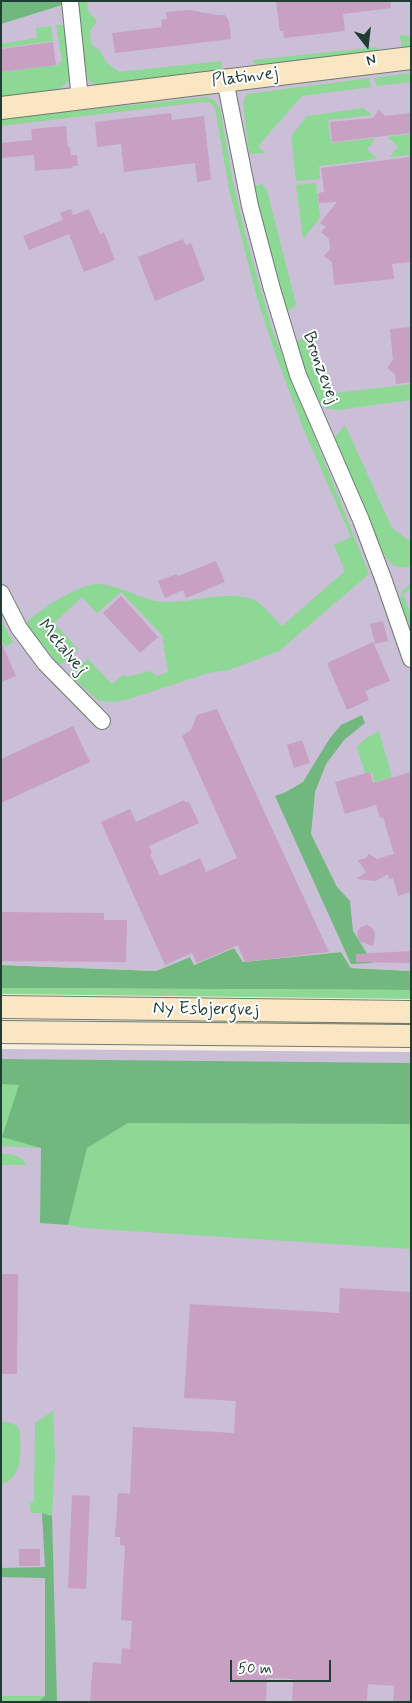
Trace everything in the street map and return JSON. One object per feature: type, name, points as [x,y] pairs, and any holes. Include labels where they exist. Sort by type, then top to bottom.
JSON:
[{"type":"street","points":[[70,1],[80,99]]},
{"type":"street","name":"Platinvej","points":[[1,108],[411,58]]},
{"type":"street","name":"Bronzevej","points":[[225,80],[250,206],[272,289],[298,374],[361,520],[411,659]]},
{"type":"street","name":"Metalvej","points":[[1,593],[19,628],[45,663],[102,721]]},
{"type":"street","name":"Ny Esbjergvej","points":[[1,1007],[411,1012]]},
{"type":"street","name":"Ny Esbjergvej","points":[[1,1032],[411,1036]]},
{"type":"shaded area","points":[[1,1],[411,1],[411,971],[351,968],[341,952],[243,962],[234,948],[194,965],[190,957],[156,971],[1,965]]},
{"type":"shaded area","points":[[1,1049],[411,1052],[411,1702],[1,1702]]},
{"type":"green space","points":[[1,1],[61,1],[62,5],[1,24]]},
{"type":"green space","points":[[77,1],[87,1],[88,11],[97,21],[90,31],[91,44],[100,51],[106,62],[119,72],[221,61],[222,71],[100,87],[89,81],[84,66]]},
{"type":"green space","points":[[56,25],[67,25],[72,65],[69,80],[63,86],[43,94],[1,98],[1,72],[58,65],[62,61]]},
{"type":"green space","points":[[51,26],[53,41],[1,48],[1,44],[37,38],[36,28]]},
{"type":"green space","points":[[400,35],[411,37],[411,50],[402,50]]},
{"type":"green space","points":[[377,47],[379,51],[263,67],[253,62],[254,60]]},
{"type":"green space","points":[[411,73],[411,82],[377,86],[374,78]]},
{"type":"green space","points":[[369,78],[371,87],[302,96],[258,146],[265,153],[249,154],[243,102],[247,94]]},
{"type":"green space","points":[[207,97],[214,100],[220,108],[233,182],[245,234],[273,332],[369,574],[279,651],[229,670],[208,673],[126,700],[114,702],[99,701],[71,676],[72,672],[88,659],[112,684],[123,675],[127,677],[149,671],[157,676],[168,672],[162,635],[121,592],[97,613],[82,597],[54,623],[78,649],[62,664],[59,664],[26,623],[49,605],[69,593],[88,585],[102,584],[163,602],[229,596],[242,597],[257,602],[282,626],[345,571],[334,545],[351,537],[303,428],[257,298],[229,189],[215,108],[211,103],[202,102],[1,126],[1,119]]},
{"type":"green space","points":[[363,108],[372,115],[328,120],[331,143],[376,138],[367,149],[377,159],[319,166],[320,179],[296,181],[291,136],[307,116]]},
{"type":"green space","points":[[411,134],[411,155],[390,157],[398,146],[387,137]]},
{"type":"green space","points":[[316,183],[320,218],[303,239],[296,185]]},
{"type":"green space","points":[[262,184],[267,190],[296,304],[288,310],[284,306],[265,242],[254,186]]},
{"type":"green space","points":[[301,339],[309,339],[307,343],[328,386],[336,393],[411,384],[411,400],[338,410],[323,406],[312,387],[296,345]]},
{"type":"green space","points":[[345,425],[392,528],[411,542],[411,566],[394,566],[383,553],[336,443],[336,436]]},
{"type":"green space","points":[[411,583],[411,588],[403,594],[411,615],[411,635],[400,599],[402,591]]},
{"type":"green space","points":[[1,620],[13,642],[5,647],[1,638]]},
{"type":"green space","points":[[362,715],[365,723],[344,740],[326,764],[315,792],[311,834],[337,887],[350,901],[353,931],[373,963],[351,964],[275,796],[303,782],[330,738],[341,725]]},
{"type":"green space","points":[[379,731],[392,777],[374,782],[372,772],[365,773],[357,747],[365,739]]},
{"type":"green space","points":[[234,948],[243,962],[341,952],[351,968],[411,971],[411,990],[1,988],[1,965],[156,971],[190,957],[194,965]]},
{"type":"green space","points":[[1,988],[411,990],[411,999],[1,994]]},
{"type":"green space","points":[[1,1059],[411,1063],[411,1124],[128,1123],[87,1148],[68,1225],[40,1223],[41,1148],[2,1137],[19,1085],[1,1084]]},
{"type":"green space","points":[[1,1084],[19,1084],[41,1148],[1,1146]]},
{"type":"green space","points":[[128,1123],[411,1124],[411,1249],[84,1228],[68,1225],[87,1148]]},
{"type":"green space","points":[[1,1154],[16,1156],[27,1165],[1,1165]]},
{"type":"green space","points":[[53,1411],[55,1458],[52,1516],[42,1513],[31,1513],[30,1503],[34,1502],[35,1423]]},
{"type":"green space","points":[[1,1422],[12,1423],[20,1430],[20,1462],[14,1475],[1,1485]]},
{"type":"green space","points":[[42,1513],[52,1516],[57,1702],[38,1702],[45,1696],[45,1578],[1,1577],[1,1568],[45,1567]]},
{"type":"green space","points":[[1,1696],[45,1696],[38,1702],[1,1702]]},
{"type":"building","points":[[276,1],[390,1],[391,8],[343,14],[345,31],[284,38],[283,31],[280,31]]},
{"type":"building","points":[[190,10],[225,15],[229,21],[231,39],[115,53],[112,33],[162,27],[161,20],[167,19],[166,12]]},
{"type":"building","points":[[53,42],[56,65],[1,72],[1,49]]},
{"type":"building","points":[[379,110],[385,116],[411,113],[411,133],[332,142],[330,122],[373,118]]},
{"type":"building","points":[[171,113],[172,120],[204,116],[211,180],[197,182],[195,163],[124,172],[121,144],[97,147],[95,122]]},
{"type":"building","points":[[66,126],[68,147],[70,147],[71,155],[77,155],[78,166],[35,171],[34,155],[1,158],[1,143],[32,140],[31,129]]},
{"type":"building","points":[[411,157],[411,262],[392,264],[394,279],[334,285],[332,262],[324,256],[330,249],[329,239],[321,232],[326,227],[320,223],[337,202],[319,203],[318,193],[324,192],[321,168]]},
{"type":"building","points":[[71,209],[73,215],[89,209],[100,234],[104,232],[115,260],[84,272],[69,234],[29,250],[23,236],[63,220],[60,213]]},
{"type":"building","points":[[183,239],[186,245],[191,243],[205,280],[155,301],[138,257]]},
{"type":"building","points":[[411,327],[411,382],[396,384],[395,374],[387,368],[393,360],[390,329]]},
{"type":"building","points":[[216,561],[225,582],[186,598],[183,590],[165,598],[158,581],[177,574],[178,576]]},
{"type":"building","points":[[121,596],[158,637],[140,653],[103,613]]},
{"type":"building","points":[[383,621],[388,641],[375,644],[370,624]]},
{"type":"building","points":[[1,642],[16,676],[1,682]]},
{"type":"building","points":[[373,642],[390,681],[365,691],[369,700],[347,710],[327,663]]},
{"type":"building","points":[[217,709],[329,952],[245,962],[238,945],[197,963],[192,953],[165,965],[101,822],[130,809],[136,822],[184,800],[189,802],[199,823],[149,846],[152,853],[150,854],[160,876],[200,858],[206,872],[237,858],[182,736],[191,730],[197,715]]},
{"type":"building","points":[[73,726],[90,762],[1,803],[1,759]]},
{"type":"building","points":[[302,740],[310,763],[294,768],[287,745]]},
{"type":"building","points":[[370,772],[373,783],[411,772],[411,892],[398,896],[393,878],[389,879],[388,874],[376,881],[356,879],[366,872],[358,860],[366,858],[369,854],[377,859],[394,854],[383,817],[380,818],[376,805],[345,814],[335,782]]},
{"type":"building","points":[[1,912],[104,913],[104,920],[127,920],[126,962],[1,961]]},
{"type":"building","points":[[367,925],[374,930],[373,946],[358,939],[358,930]]},
{"type":"building","points":[[411,951],[411,963],[356,962],[356,954]]},
{"type":"building","points":[[1,1274],[18,1274],[17,1374],[1,1374]]},
{"type":"building","points":[[340,1288],[411,1292],[411,1702],[393,1702],[394,1686],[368,1684],[367,1702],[292,1702],[293,1679],[267,1678],[266,1702],[90,1702],[93,1662],[121,1664],[122,1648],[130,1649],[132,1621],[121,1620],[125,1546],[120,1545],[120,1537],[115,1537],[118,1493],[130,1494],[133,1427],[234,1433],[236,1401],[184,1398],[190,1304],[339,1313]]},
{"type":"building","points":[[72,1495],[90,1496],[86,1589],[68,1588]]},
{"type":"building","points":[[19,1549],[40,1549],[40,1566],[19,1566]]}]
